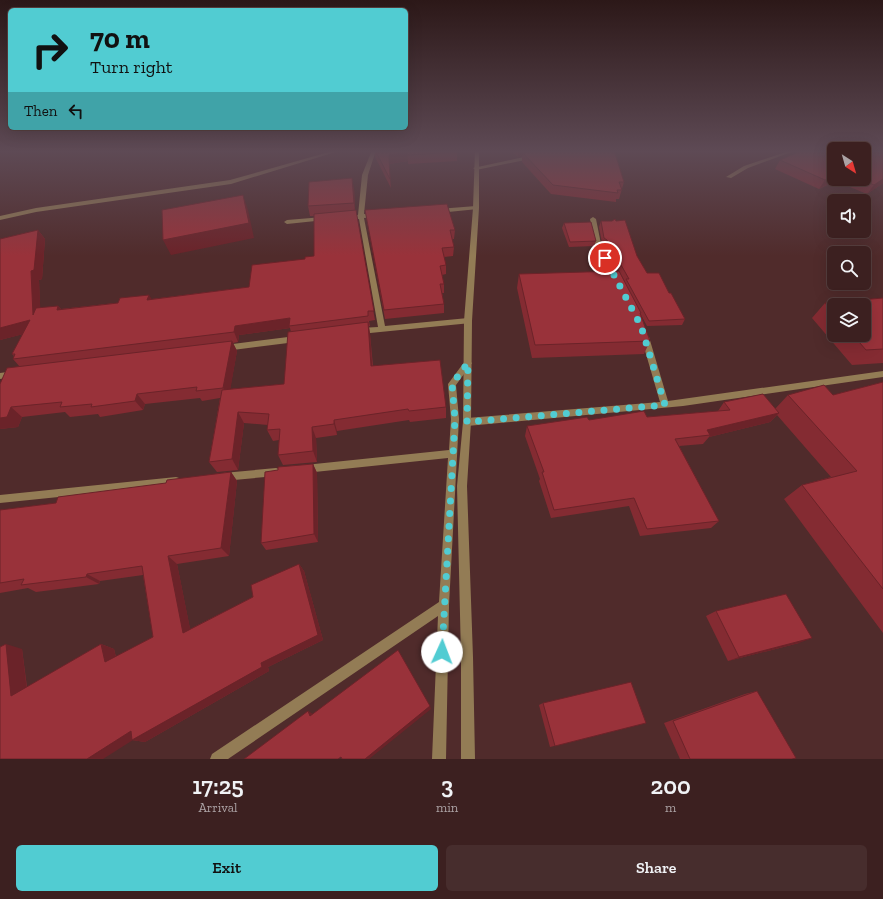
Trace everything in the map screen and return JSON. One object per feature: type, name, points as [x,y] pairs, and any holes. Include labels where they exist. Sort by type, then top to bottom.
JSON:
[{"type":"street","points":[[0,218],[36,210],[207,185]]},
{"type":"street","points":[[364,185],[362,216],[382,328]]},
{"type":"street","points":[[468,759],[467,657],[462,486],[467,422],[468,321],[476,208],[476,185]]},
{"type":"street","points":[[430,212],[476,208]]},
{"type":"street","points":[[339,218],[384,215]]},
{"type":"street","points":[[287,222],[332,219]]},
{"type":"street","points":[[593,219],[598,244],[619,285]]},
{"type":"street","points":[[351,332],[468,321]]},
{"type":"street","points":[[643,333],[665,405]]},
{"type":"street","points":[[219,349],[304,338]]},
{"type":"street","points":[[439,759],[444,606],[455,419],[452,384],[468,363]]},
{"type":"street","points":[[0,376],[23,373]]},
{"type":"street","points":[[467,422],[665,405],[883,374]]},
{"type":"street","points":[[214,478],[452,454]]},
{"type":"street","points":[[0,499],[182,481]]},
{"type":"street","points":[[217,759],[444,606]]},
{"type":"building","points":[[309,185],[353,185],[354,203],[308,206]]},
{"type":"building","points":[[556,185],[620,185],[622,190],[617,190],[618,193]]},
{"type":"building","points":[[243,195],[249,223],[163,240],[162,210]]},
{"type":"building","points":[[447,204],[455,230],[450,230],[454,247],[442,248],[446,265],[440,266],[444,284],[440,284],[444,304],[384,310],[365,210]]},
{"type":"building","points":[[356,210],[374,311],[368,311],[368,316],[289,326],[290,318],[235,326],[234,332],[13,359],[15,354],[12,354],[30,320],[0,328],[0,239],[38,230],[34,270],[31,271],[33,315],[36,308],[58,306],[57,310],[118,303],[120,298],[149,295],[147,300],[249,287],[252,265],[305,259],[305,257],[314,256],[314,214]]},
{"type":"building","points":[[615,219],[616,221],[625,220],[637,256],[647,273],[659,273],[685,319],[649,321],[626,279],[629,279],[607,240],[604,238],[601,221],[612,221]]},
{"type":"building","points":[[591,222],[596,241],[570,242],[564,223]]},
{"type":"building","points":[[619,271],[641,313],[650,341],[535,345],[519,274]]},
{"type":"building","points":[[883,298],[883,349],[866,350],[859,342],[871,342],[871,299]]},
{"type":"building","points":[[368,322],[371,366],[440,360],[446,407],[409,411],[408,409],[334,420],[334,424],[312,427],[313,451],[278,455],[280,429],[267,430],[269,414],[238,412],[232,459],[209,462],[222,390],[284,384],[288,332]]},
{"type":"building","points":[[232,341],[223,388],[196,391],[197,387],[137,394],[135,401],[91,407],[92,404],[60,407],[62,402],[11,407],[7,417],[0,418],[0,384],[7,368]]},
{"type":"building","points":[[883,382],[883,589],[802,485],[857,471],[788,395],[824,385],[833,395]]},
{"type":"building","points":[[763,394],[779,413],[707,430],[710,435],[675,439],[719,521],[647,529],[634,498],[554,510],[542,472],[544,472],[527,426],[587,417],[589,420],[644,411],[647,417],[730,410],[724,402]]},
{"type":"building","points":[[313,464],[314,534],[261,543],[265,472],[278,470],[278,467]]},
{"type":"building","points":[[231,472],[221,548],[168,556],[183,633],[253,597],[251,585],[299,564],[318,635],[261,663],[262,667],[132,740],[131,731],[87,759],[0,759],[0,647],[6,644],[11,696],[101,644],[105,662],[153,637],[142,566],[87,574],[86,577],[21,585],[24,579],[0,583],[0,510],[56,503],[58,497],[166,483],[167,480]]},
{"type":"building","points":[[786,594],[812,638],[739,657],[716,611]]},
{"type":"building","points":[[398,650],[430,706],[365,759],[342,759],[341,757],[338,759],[244,759],[308,711],[310,716]]},
{"type":"building","points":[[631,682],[646,723],[555,746],[543,703]]},
{"type":"building","points":[[757,691],[796,758],[690,759],[673,721]]},
{"type":"route","points":[[442,652],[455,419],[452,384],[468,363],[467,422],[665,405],[641,326],[605,258]]}]
